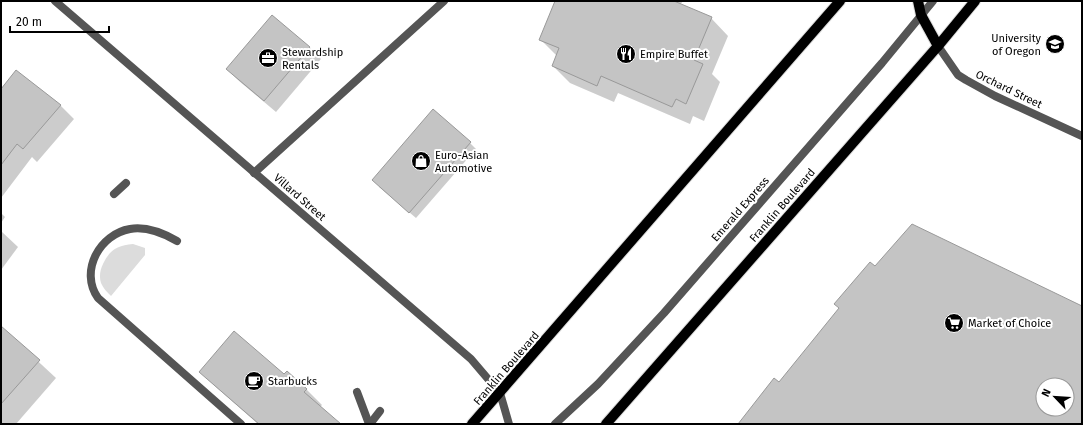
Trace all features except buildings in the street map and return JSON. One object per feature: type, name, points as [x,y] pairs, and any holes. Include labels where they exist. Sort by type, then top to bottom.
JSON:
[{"type":"main road","name":"Franklin Boulevard","points":[[472,424],[840,1]]},
{"type":"main road","points":[[918,1],[921,15],[938,46]]},
{"type":"main road","name":"Franklin Boulevard","points":[[606,424],[938,46],[975,1]]},
{"type":"street","name":"Villard Street","points":[[55,1],[471,359],[500,393],[508,424]]},
{"type":"street","points":[[254,173],[444,1]]},
{"type":"street","name":"Emerald Express","points":[[555,424],[598,384],[664,313],[882,63],[934,1]]},
{"type":"street","name":"Orchard Street","points":[[938,46],[958,75],[994,96],[1082,136]]},
{"type":"street","points":[[114,194],[126,183]]},
{"type":"street","points":[[178,241],[158,232],[140,229],[129,229],[115,234],[105,241],[93,260],[90,272],[90,281],[98,298],[241,424]]},
{"type":"street","points":[[357,392],[369,424],[380,412]]},
{"type":"shaded area","points":[[133,244],[145,248],[145,255],[111,296],[101,283],[100,276],[102,266],[105,259],[118,247]]},
{"type":"place","name":"University of Oregon","points":[[1055,44]]},
{"type":"place","name":"Empire Buffet","points":[[626,54]]},
{"type":"place","name":"Stewardship Rentals","points":[[268,58]]},
{"type":"place","name":"Euro-Asian Automotive","points":[[421,161]]},
{"type":"place","name":"Market of Choice","points":[[954,323]]},
{"type":"place","name":"Starbucks","points":[[254,381]]}]
